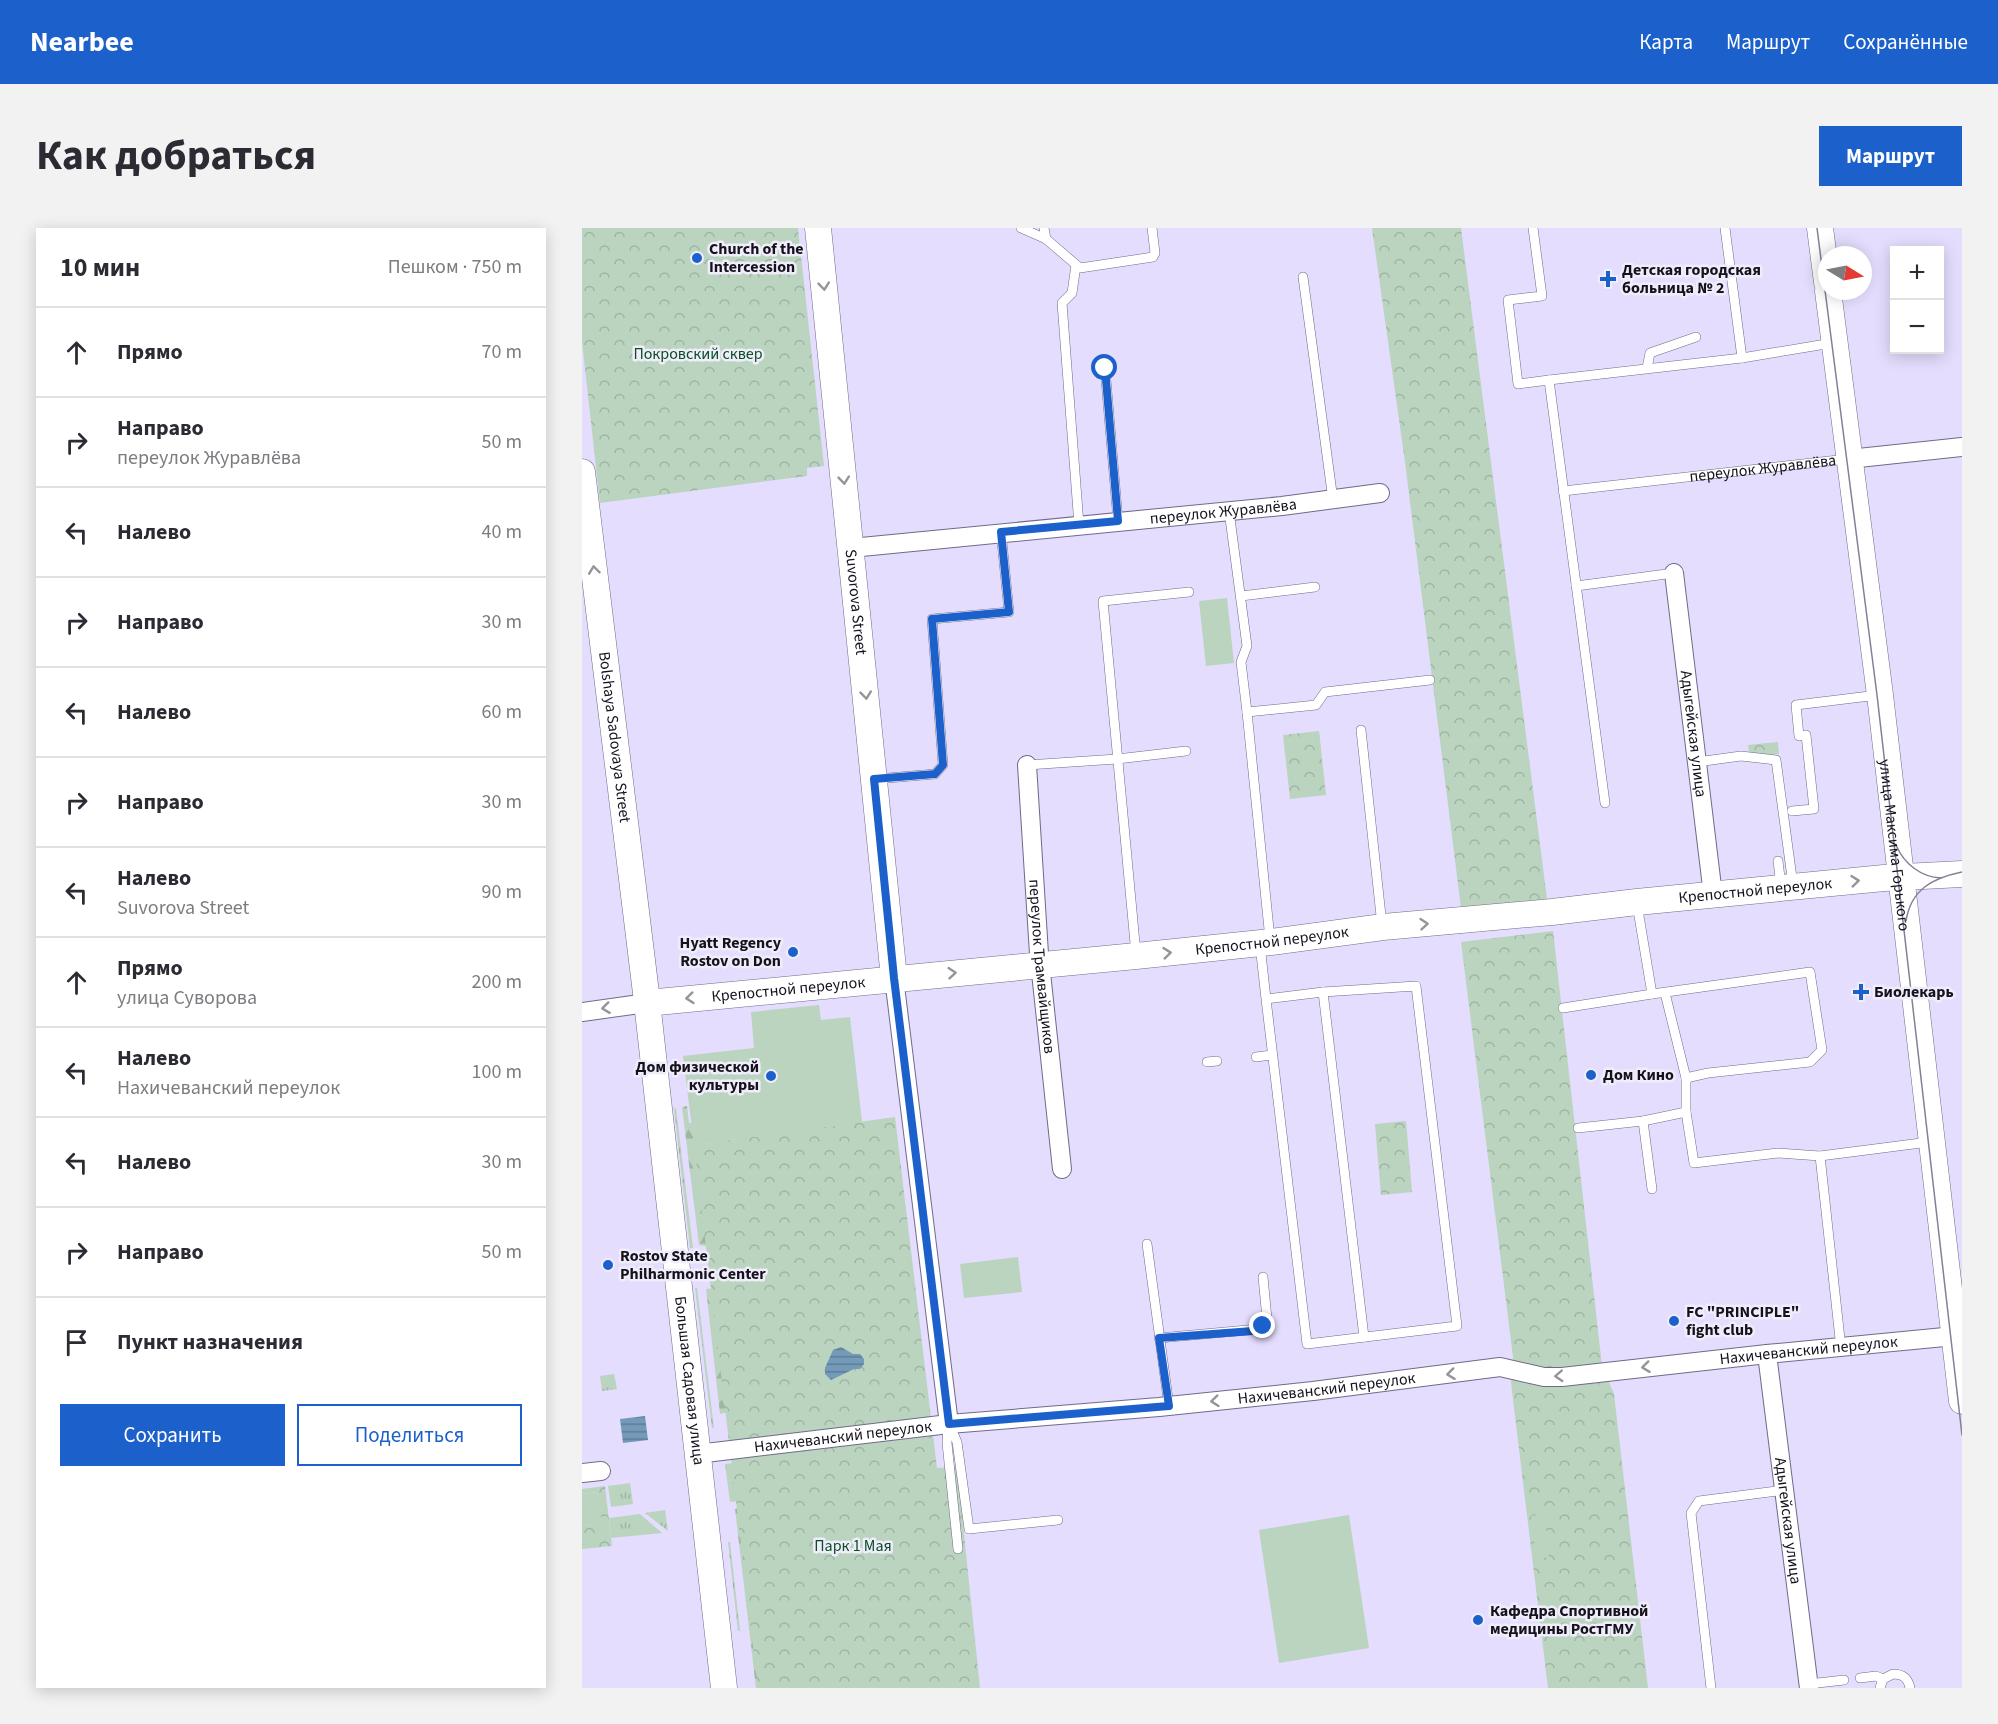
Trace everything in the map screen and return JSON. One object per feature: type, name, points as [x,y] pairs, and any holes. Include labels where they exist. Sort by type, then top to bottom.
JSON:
[{"type":"main road","name":"Suvorova Street","points":[[818,228],[894,978]]},
{"type":"main road","points":[[1820,228],[1822,246]]},
{"type":"main road","name":"улица Максима Горького","points":[[1829,300],[1881,695],[1931,1141],[1956,1282],[1955,1336],[1962,1401]]},
{"type":"main road","name":"Bolshaya Sadovaya Street","points":[[582,472],[639,1004]]},
{"type":"main road","name":"Bolshaya Sadovaya Street","points":[[582,603],[639,1004]]},
{"type":"main road","name":"Крепостной переулок","points":[[639,1004],[1265,943],[1383,927],[1637,902],[1884,878],[1962,874]]},
{"type":"main road","name":"Большая Садовая улица","points":[[639,1004],[698,1454],[724,1688]]},
{"type":"main road","name":"Большая Садовая улица","points":[[639,1004],[708,1688]]},
{"type":"street","name":"переулок Журавлёва","points":[[1849,459],[1962,447]]},
{"type":"street","name":"переулок Журавлёва","points":[[851,548],[1229,511],[1380,493]]},
{"type":"street","name":"Адыгейская улица","points":[[1674,573],[1713,895]]},
{"type":"street","name":"переулок Трамвайщиков","points":[[1027,765],[1040,965],[1062,1169]]},
{"type":"street","points":[[894,978],[949,1424]]},
{"type":"street","name":"Крепостной переулок","points":[[582,1012],[639,1004]]},
{"type":"street","name":"Нахичеванский переулок","points":[[698,1454],[949,1424],[1169,1406],[1313,1391],[1500,1367],[1544,1377],[1562,1377],[1955,1336]]},
{"type":"street","name":"Адыгейская улица","points":[[1767,1354],[1809,1686]]},
{"type":"street","points":[[582,1473],[601,1472]]},
{"type":"lane","points":[[1020,228],[1046,239],[1080,268],[1153,257],[1155,253],[1152,228]]},
{"type":"lane","points":[[1044,228],[1046,239]]},
{"type":"lane","points":[[1533,228],[1542,296],[1508,300],[1518,384],[1742,358],[1834,343]]},
{"type":"lane","points":[[1725,228],[1742,358]]},
{"type":"lane","points":[[1076,265],[1072,293],[1062,303],[1079,525]]},
{"type":"lane","points":[[1303,277],[1334,500]]},
{"type":"lane","points":[[1647,368],[1650,352],[1696,337]]},
{"type":"lane","points":[[1105,368],[1118,521]]},
{"type":"lane","points":[[1548,380],[1605,803]]},
{"type":"lane","name":"переулок Журавлёва","points":[[1563,492],[1849,459]]},
{"type":"lane","points":[[1229,511],[1247,646],[1241,662],[1265,943],[1266,999],[1307,1344],[1457,1326],[1416,986],[1323,992],[1266,999]]},
{"type":"lane","points":[[874,779],[935,774],[943,765],[932,619],[1009,612],[1001,532]]},
{"type":"lane","points":[[1576,586],[1674,573]]},
{"type":"lane","points":[[1241,596],[1315,587]]},
{"type":"lane","points":[[1136,956],[1103,601],[1189,592]]},
{"type":"lane","points":[[1247,712],[1316,705],[1325,692],[1430,680]]},
{"type":"lane","points":[[1792,812],[1814,809],[1806,735],[1799,736],[1796,705],[1881,695]]},
{"type":"lane","points":[[1361,730],[1383,927]]},
{"type":"lane","points":[[1027,765],[1117,759],[1186,751]]},
{"type":"lane","points":[[1697,762],[1741,756],[1776,760],[1787,888]]},
{"type":"lane","points":[[1778,861],[1787,888]]},
{"type":"lane","points":[[1637,902],[1652,994]]},
{"type":"lane","points":[[1563,1008],[1810,972],[1822,1050],[1810,1062],[1707,1073],[1686,1078]]},
{"type":"lane","points":[[1323,992],[1364,1337]]},
{"type":"lane","points":[[1665,993],[1686,1078],[1686,1112],[1694,1163],[1778,1153],[1820,1156],[1931,1141]]},
{"type":"lane","points":[[1256,1057],[1272,1055]]},
{"type":"lane","points":[[1578,1128],[1643,1121],[1686,1112]]},
{"type":"lane","points":[[1643,1121],[1652,1189]]},
{"type":"lane","points":[[1820,1156],[1841,1347]]},
{"type":"lane","points":[[1147,1244],[1169,1406]]},
{"type":"lane","points":[[1159,1338],[1259,1329],[1267,1319],[1263,1277]]},
{"type":"lane","points":[[949,1424],[957,1442],[969,1529],[1058,1520]]},
{"type":"lane","points":[[949,1424],[947,1443],[958,1549]]},
{"type":"lane","points":[[1711,1688],[1691,1513],[1699,1501],[1785,1490]]},
{"type":"lane","points":[[1860,1678],[1876,1676],[1882,1684],[1893,1674],[1899,1674],[1909,1681],[1910,1688]]},
{"type":"lane","points":[[1809,1686],[1844,1680]]},
{"type":"green space","name":"Покровский сквер","points":[[582,228],[798,228],[824,466],[807,468],[807,476],[600,503],[582,342]]},
{"type":"green space","points":[[1372,228],[1461,228],[1547,899],[1461,908],[1405,462]]},
{"type":"green space","points":[[1227,598],[1234,663],[1206,666],[1199,601]]},
{"type":"green space","points":[[1319,731],[1326,795],[1290,799],[1283,735]]},
{"type":"green space","points":[[1778,742],[1779,754],[1765,756],[1749,754],[1748,745]]},
{"type":"green space","points":[[1553,931],[1602,1366],[1614,1394],[1648,1688],[1548,1688],[1511,1383],[1513,1357],[1461,942]]},
{"type":"green space","name":"Дом физической культуры","points":[[819,1005],[821,1020],[850,1017],[862,1122],[694,1145],[683,1056],[754,1048],[751,1012]]},
{"type":"green space","points":[[687,1106],[689,1123],[694,1123],[712,1247],[699,1245],[682,1107]]},
{"type":"green space","points":[[676,1108],[693,1248],[690,1248],[674,1109]]},
{"type":"green space","name":"Парк 1 Мая","points":[[895,1117],[937,1468],[957,1467],[980,1688],[758,1688],[694,1145]]},
{"type":"green space","points":[[1406,1121],[1412,1192],[1381,1195],[1375,1124]]},
{"type":"green space","points":[[1018,1257],[1022,1292],[964,1298],[960,1264]]},
{"type":"green space","points":[[695,1288],[697,1288],[714,1428],[712,1428]]},
{"type":"green space","points":[[715,1288],[733,1411],[720,1414],[706,1289]]},
{"type":"green space","points":[[614,1374],[617,1389],[602,1391],[600,1376]]},
{"type":"green space","points":[[735,1463],[739,1501],[730,1502],[725,1464]]},
{"type":"green space","points":[[630,1483],[633,1504],[611,1507],[608,1486]]},
{"type":"green space","points":[[605,1486],[612,1546],[582,1549],[582,1526],[601,1523],[598,1492],[582,1494],[582,1489]]},
{"type":"green space","points":[[598,1492],[602,1523],[582,1526],[582,1494]]},
{"type":"green space","points":[[748,1507],[769,1688],[756,1688],[735,1509]]},
{"type":"green space","points":[[665,1510],[668,1531],[645,1513]]},
{"type":"green space","points":[[640,1514],[662,1533],[611,1538],[609,1518]]},
{"type":"green space","points":[[1544,1514],[1549,1557],[1536,1559],[1531,1516]]},
{"type":"green space","points":[[1349,1515],[1369,1648],[1279,1663],[1259,1530]]},
{"type":"green space","points":[[728,1542],[730,1542],[740,1631],[738,1631]]},
{"type":"green space","points":[[1569,1626],[1571,1645],[1550,1648],[1547,1629]]},
{"type":"water","points":[[841,1347],[853,1354],[860,1354],[864,1359],[864,1364],[860,1369],[854,1369],[831,1380],[825,1374],[825,1368],[833,1350]]},
{"type":"water","points":[[645,1416],[648,1440],[623,1443],[620,1419]]},
{"type":"tram line","points":[[1817,228],[1877,695],[1962,1435]]},
{"type":"tram line","points":[[1896,845],[1908,864],[1927,875],[1941,878]]},
{"type":"tram line","points":[[1906,921],[1918,893],[1933,882],[1962,872]]},
{"type":"place","name":"Church of the Intercession","points":[[697,258]]},
{"type":"place","name":"Детская городская больница № 2","points":[[1608,279]]},
{"type":"place","name":"Hyatt Regency Rostov on Don","points":[[793,952]]},
{"type":"place","name":"Биолекарь","points":[[1861,992]]},
{"type":"place","name":"Дом Кино","points":[[1591,1075]]},
{"type":"place","name":"Дом физической культуры","points":[[771,1076]]},
{"type":"place","name":"Rostov State Philharmonic Center","points":[[608,1265]]},
{"type":"place","name":"FC \"PRINCIPLE\" fight club","points":[[1674,1321]]},
{"type":"place","name":"Кафедра Спортивной медицины РостГМУ","points":[[1478,1620]]},
{"type":"route","points":[[1105,368],[1118,521],[1001,532],[1009,612],[932,619],[943,765],[935,774],[874,779],[894,978],[949,1424],[1169,1406],[1159,1338],[1253,1331],[1263,1326]]}]
